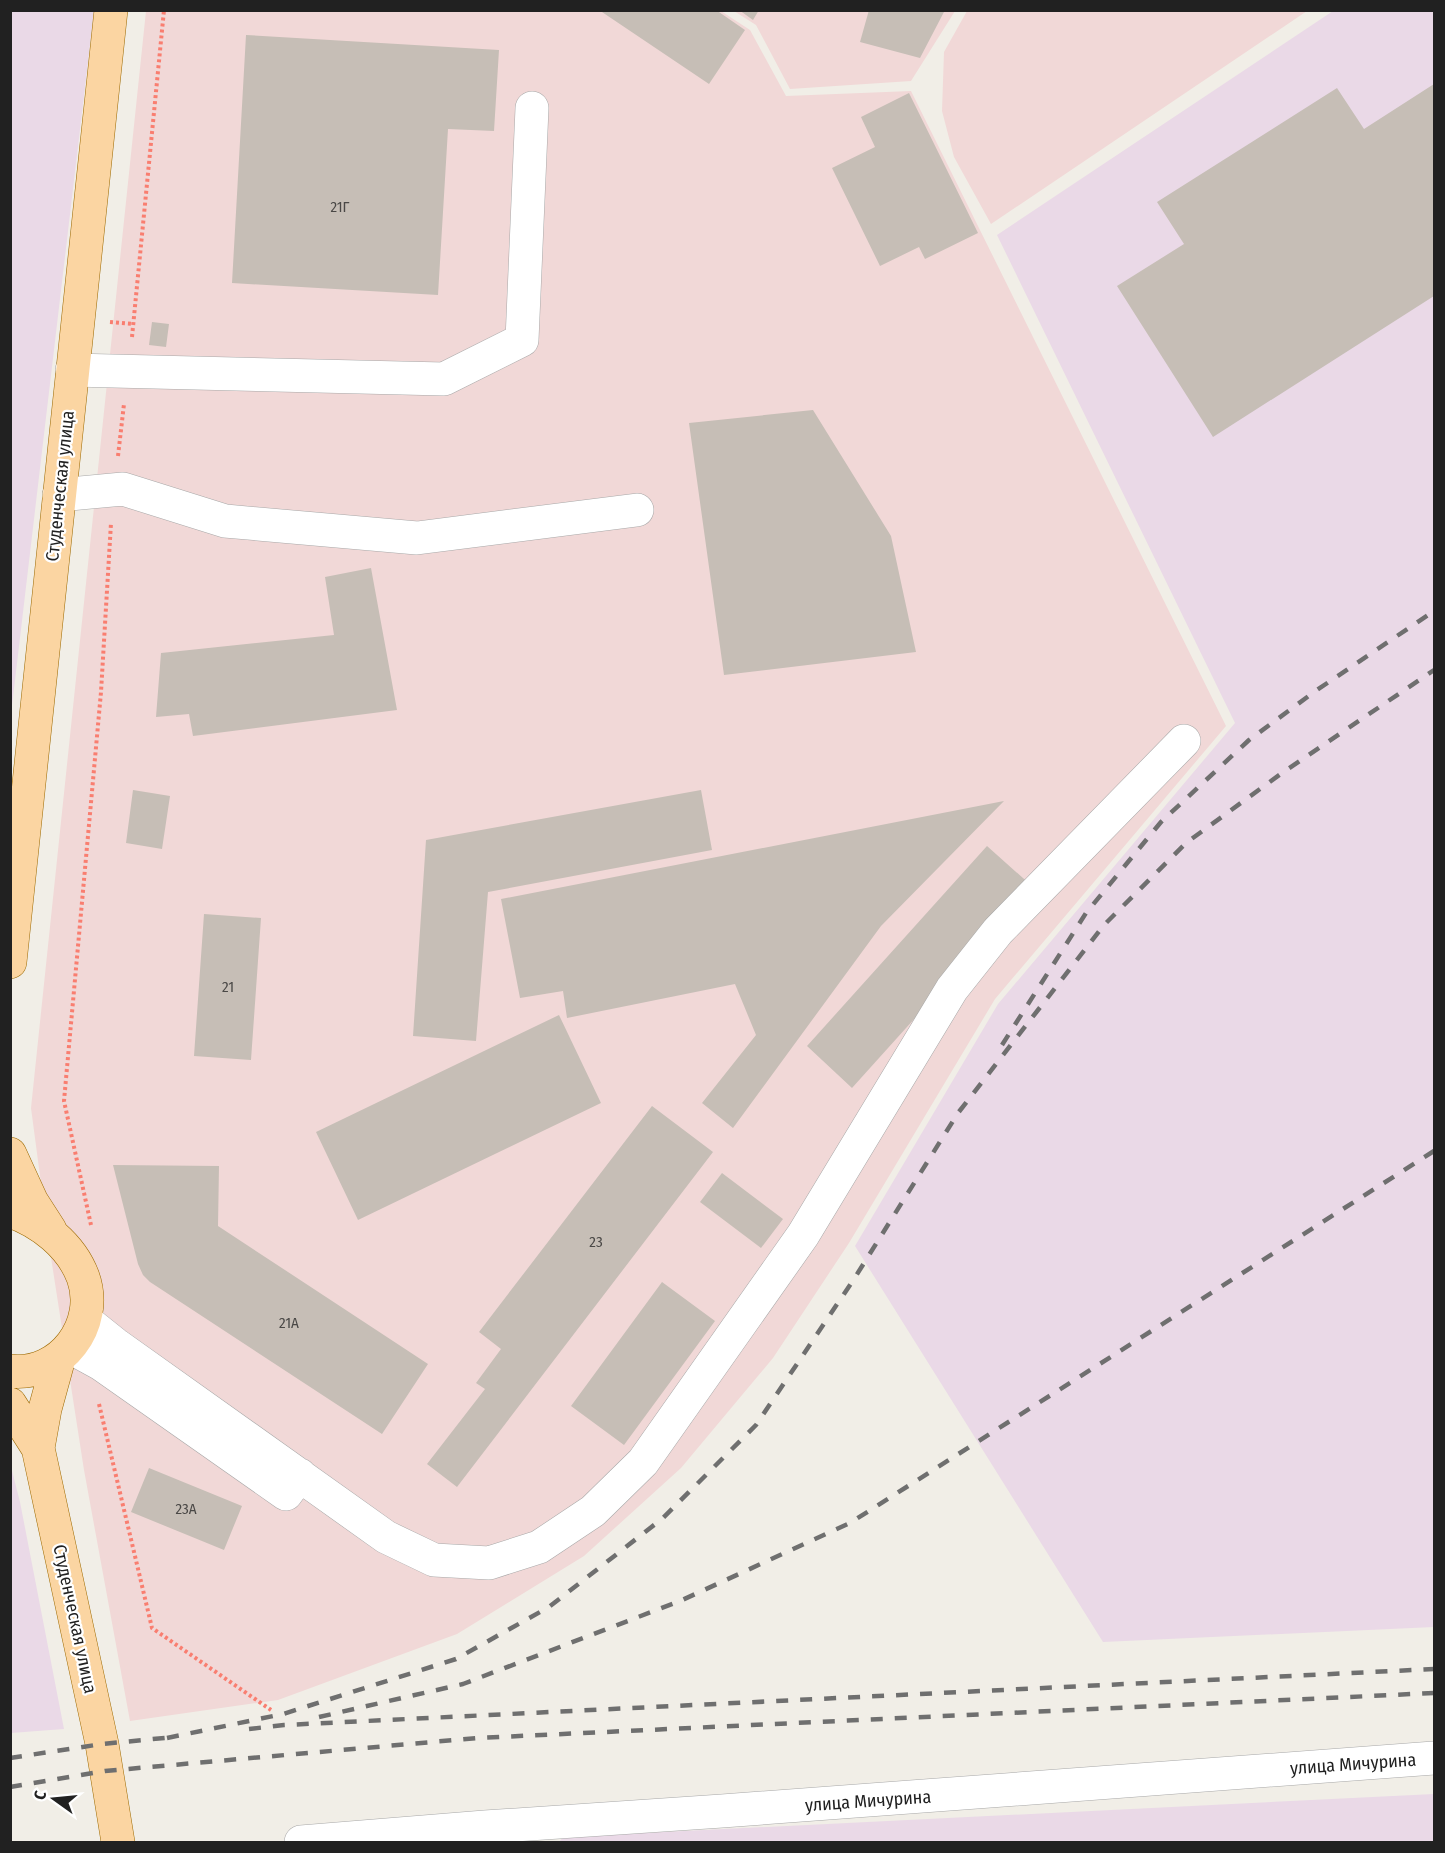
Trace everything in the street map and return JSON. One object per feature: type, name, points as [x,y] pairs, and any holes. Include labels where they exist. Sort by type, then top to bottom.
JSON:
[{"type":"main road","name":"Студенческая улица","points":[[10,962],[111,10]]},
{"type":"main road","points":[[10,1154],[32,1202],[54,1237]]},
{"type":"main road","points":[[10,1210],[32,1220],[54,1237],[74,1259],[83,1277],[87,1299],[76,1346],[45,1409],[38,1448]]},
{"type":"main road","points":[[10,1371],[22,1372],[40,1368],[76,1346]]},
{"type":"main road","name":"Студенческая улица","points":[[10,1404],[38,1448],[102,1744],[118,1842]]},
{"type":"street","points":[[72,370],[444,379],[522,340],[532,108]]},
{"type":"street","points":[[59,495],[123,489],[225,521],[417,538],[637,510]]},
{"type":"street","points":[[76,1346],[115,1344],[386,1537],[435,1560],[489,1563],[539,1547],[593,1511],[643,1461],[802,1235],[952,989],[998,931],[1184,741]]},
{"type":"street","name":"улица Мичурина","points":[[301,1842],[484,1834],[722,1812],[1434,1758]]},
{"type":"path","points":[[92,1228],[63,1101],[101,692],[114,490],[129,371],[164,10]]},
{"type":"path","points":[[76,1346],[104,1427],[153,1628],[271,1710]]},
{"type":"shaded area","points":[[10,11],[94,11],[11,714]]},
{"type":"shaded area","points":[[146,11],[721,11],[750,30],[786,96],[911,91],[1226,726],[995,999],[849,1243],[773,1358],[681,1468],[584,1556],[457,1634],[278,1700],[130,1721],[84,1470],[50,1251],[31,1108]]},
{"type":"shaded area","points":[[734,11],[955,11],[911,81],[790,89],[756,25]]},
{"type":"shaded area","points":[[967,11],[1307,11],[991,224],[954,157],[942,111],[944,52]]},
{"type":"shaded area","points":[[1333,11],[1434,11],[1434,1627],[1103,1642],[855,1246],[998,1004],[1235,723],[997,235]]},
{"type":"shaded area","points":[[10,1463],[20,1502],[64,1729],[11,1733]]},
{"type":"shaded area","points":[[1434,1794],[1434,1842],[559,1842],[563,1837]]},
{"type":"building","points":[[599,10],[716,10],[745,30],[709,84]]},
{"type":"building","points":[[739,10],[759,10],[753,20]]},
{"type":"building","points":[[869,10],[945,10],[920,58],[860,42]]},
{"type":"building","points":[[246,35],[499,50],[494,131],[448,129],[438,295],[232,283]]},
{"type":"building","points":[[1434,84],[1434,296],[1213,437],[1117,286],[1184,244],[1157,202],[1337,88],[1364,129]]},
{"type":"building","points":[[909,93],[978,233],[925,259],[919,247],[880,266],[832,168],[875,147],[861,117]]},
{"type":"building","points":[[152,322],[169,324],[166,347],[149,345]]},
{"type":"building","points":[[813,410],[891,536],[916,652],[724,675],[689,423]]},
{"type":"building","points":[[371,568],[397,710],[193,736],[189,714],[156,717],[161,653],[334,635],[325,577]]},
{"type":"building","points":[[133,790],[170,796],[162,849],[126,843]]},
{"type":"building","points":[[701,790],[712,850],[488,892],[476,1041],[413,1036],[426,840]]},
{"type":"building","points":[[1004,801],[881,926],[733,1128],[702,1103],[756,1035],[735,984],[567,1018],[563,991],[520,998],[501,899]]},
{"type":"building","points":[[987,846],[1033,887],[852,1088],[807,1046]]},
{"type":"building","points":[[204,914],[261,918],[251,1060],[194,1056]]},
{"type":"building","points":[[559,1015],[601,1103],[358,1220],[316,1132]]},
{"type":"building","points":[[652,1106],[713,1152],[457,1487],[427,1464],[485,1389],[476,1383],[501,1349],[479,1332]]},
{"type":"building","points":[[113,1165],[219,1166],[218,1226],[428,1364],[382,1434],[150,1282],[143,1275],[138,1264]]},
{"type":"building","points":[[722,1173],[783,1219],[761,1248],[700,1202]]},
{"type":"building","points":[[662,1282],[715,1321],[624,1445],[571,1406]]},
{"type":"building","points":[[149,1468],[242,1506],[224,1550],[131,1512]]},
{"type":"railway","points":[[1002,1045],[1086,913],[1161,822],[1249,740],[1314,692],[1434,611]]},
{"type":"railway","points":[[167,1738],[283,1714],[456,1659],[549,1607],[663,1518],[756,1425],[854,1279],[958,1113],[1104,925],[1186,843],[1282,773],[1434,670]]},
{"type":"railway","points":[[319,1717],[463,1684],[680,1601],[850,1523],[1434,1151]]},
{"type":"railway","points":[[249,1729],[284,1725],[1434,1669]]},
{"type":"railway","points":[[10,1787],[105,1771],[477,1738],[1434,1693]]},
{"type":"railway","points":[[10,1758],[102,1744],[174,1737]]}]
